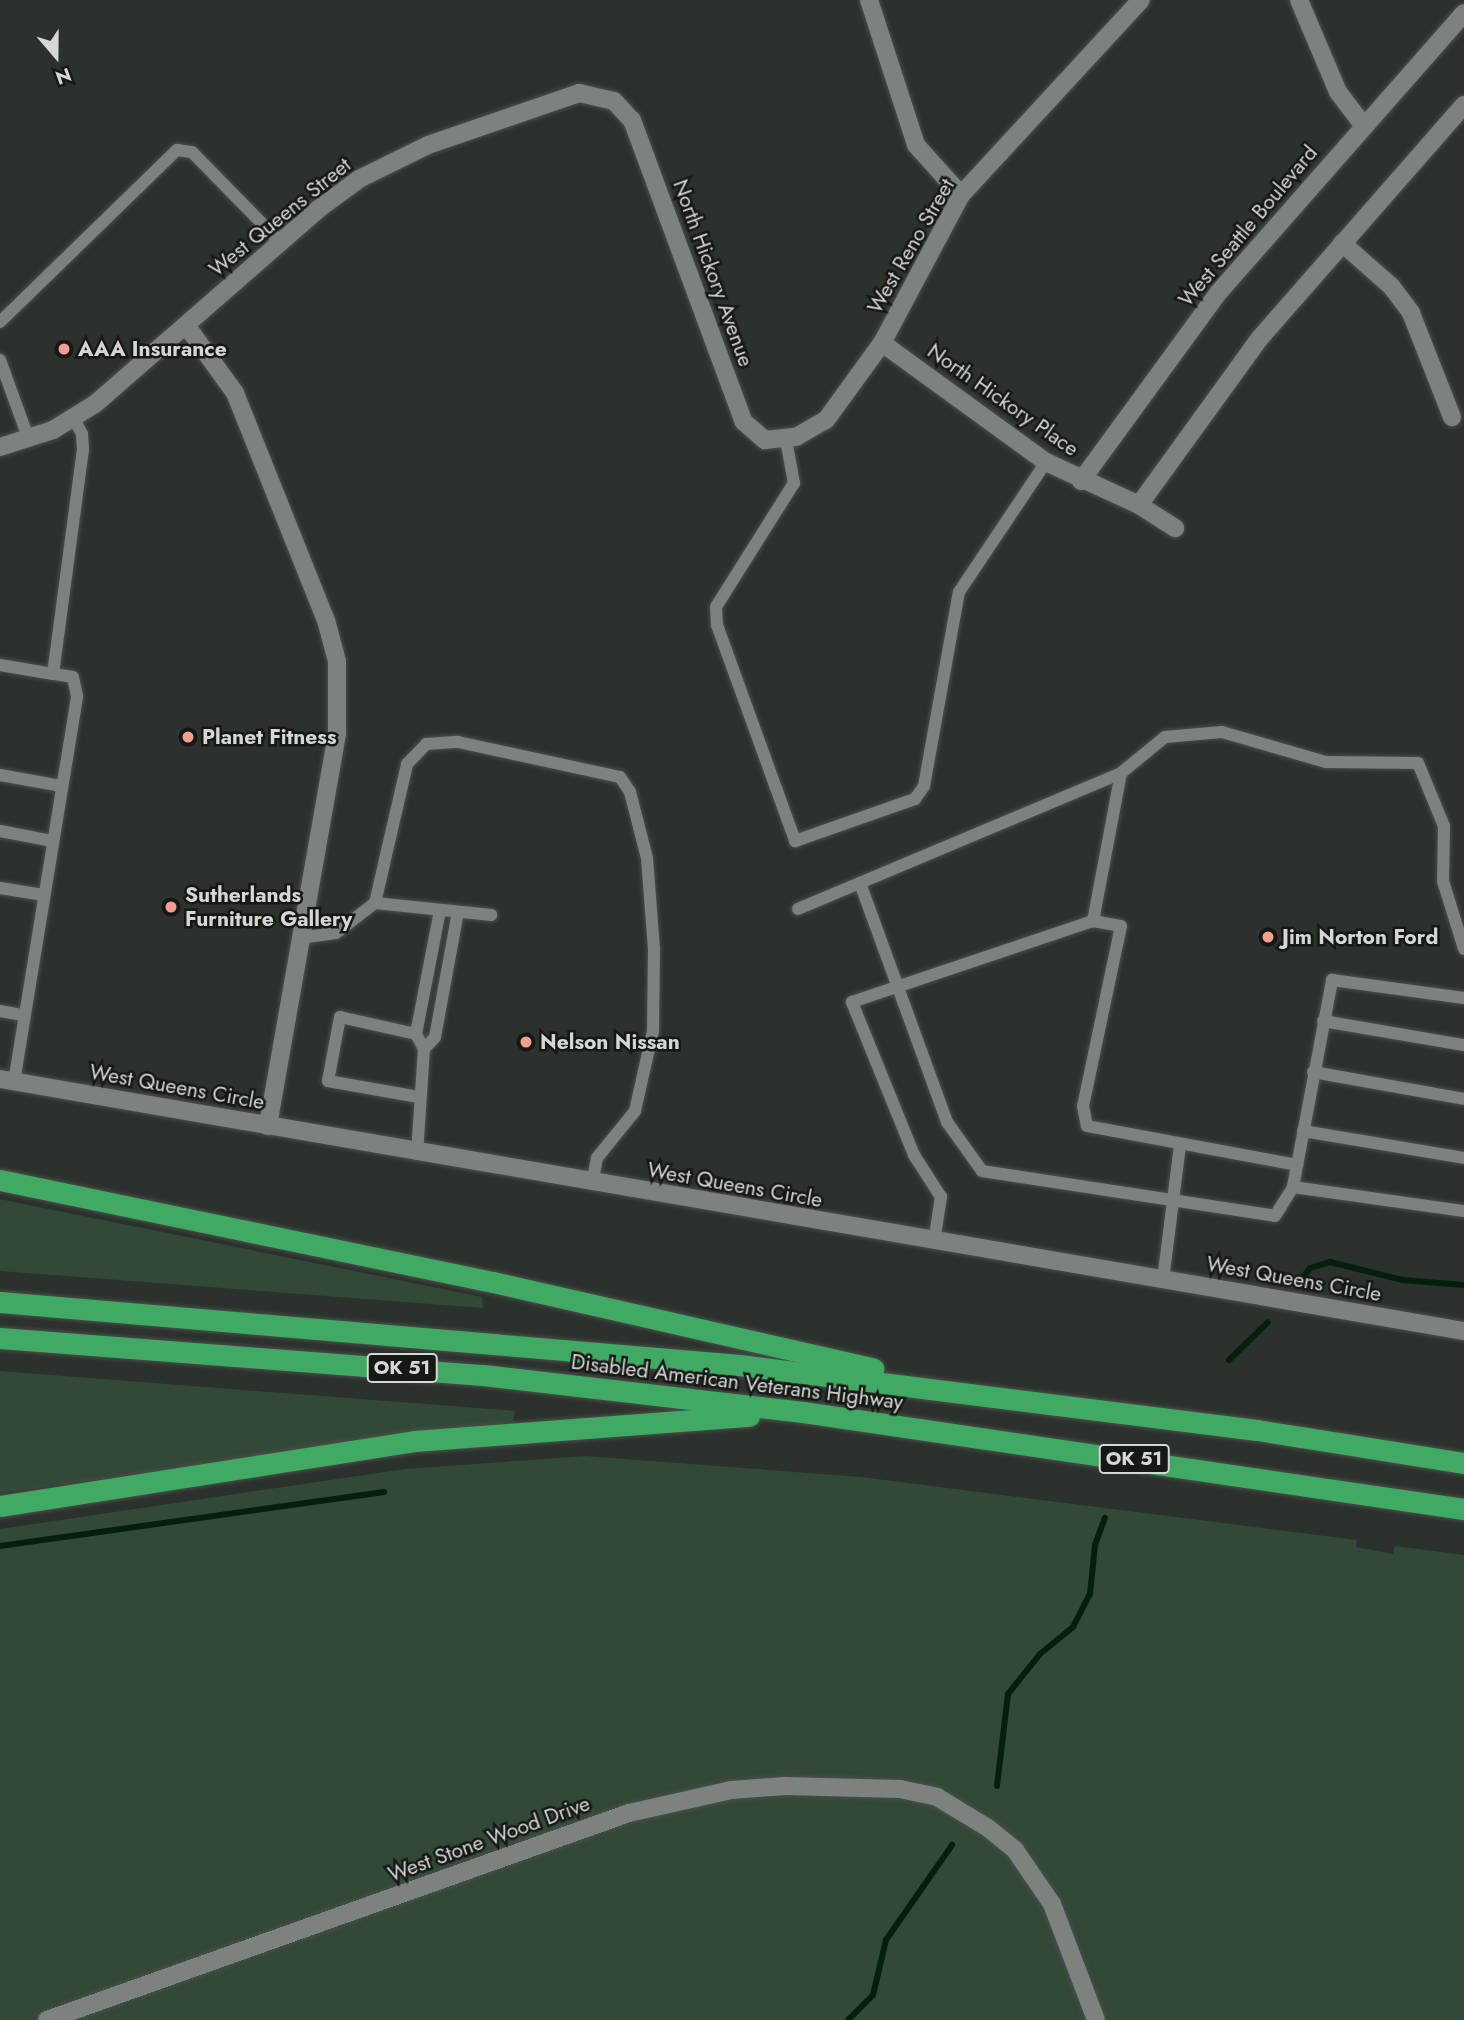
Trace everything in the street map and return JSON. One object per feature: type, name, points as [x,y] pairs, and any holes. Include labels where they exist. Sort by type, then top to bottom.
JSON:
[{"type":"highway","points":[[0,1180],[493,1282],[984,1394]]},
{"type":"highway","name":"Disabled American Veterans Highway","points":[[0,1302],[503,1342],[984,1394],[1464,1462]]},
{"type":"highway","name":"Disabled American Veterans Highway","points":[[0,1338],[483,1375],[803,1412],[1464,1509]]},
{"type":"highway","points":[[0,1506],[415,1441],[803,1412]]},
{"type":"street","points":[[869,0],[916,145],[961,195]]},
{"type":"street","name":"West Reno Street","points":[[781,441],[825,419],[882,343],[961,195],[1140,0]]},
{"type":"street","points":[[1299,0],[1338,92],[1364,126]]},
{"type":"street","name":"West Seattle Boulevard","points":[[1082,481],[1219,292],[1464,13]]},
{"type":"street","name":"West Queens Street","points":[[0,447],[29,440],[74,419],[280,242],[359,179],[428,145],[572,93],[598,94],[621,106]]},
{"type":"street","points":[[1139,505],[1260,338],[1464,105]]},
{"type":"street","name":"North Hickory Avenue","points":[[621,106],[643,147],[739,412],[756,436],[781,441]]},
{"type":"street","points":[[1342,243],[1391,286],[1411,313],[1452,417]]},
{"type":"street","points":[[186,325],[224,373],[245,414],[326,620],[337,661],[337,734],[268,1126]]},
{"type":"street","name":"North Hickory Place","points":[[882,343],[1046,462],[1082,481],[1139,505],[1175,528]]},
{"type":"street","name":"West Queens Circle","points":[[7,1080],[417,1154],[1464,1331]]},
{"type":"street","name":"West Stone Wood Drive","points":[[47,2020],[628,1813],[680,1800],[785,1786],[900,1789],[960,1808],[1015,1850],[1035,1875],[1065,1934],[1096,2020]]},
{"type":"lane","points":[[0,322],[177,150],[191,152],[280,242]]},
{"type":"lane","points":[[0,360],[29,440]]},
{"type":"lane","points":[[53,674],[83,449],[82,434],[74,419]]},
{"type":"lane","points":[[781,441],[794,483],[716,607],[717,625],[795,841],[915,799],[924,786],[959,592],[1046,462]]},
{"type":"lane","points":[[0,665],[73,677],[78,696],[22,1015],[7,1080]]},
{"type":"lane","points":[[798,909],[1121,773],[1165,737],[1222,732],[1326,762],[1418,764],[1444,826],[1443,881],[1464,950]]},
{"type":"lane","points":[[300,937],[336,933],[376,903],[407,764],[426,744],[458,742],[620,777],[630,792],[647,858],[654,949],[653,1031],[635,1111],[597,1158],[592,1184]]},
{"type":"lane","points":[[1093,921],[1121,773]]},
{"type":"lane","points":[[0,775],[62,786]]},
{"type":"lane","points":[[0,831],[52,841]]},
{"type":"lane","points":[[860,883],[947,1122],[982,1171],[1174,1197],[1275,1216],[1293,1187],[1332,980],[1464,998]]},
{"type":"lane","points":[[0,888],[43,895]]},
{"type":"lane","points":[[376,903],[491,915]]},
{"type":"lane","points":[[417,1154],[424,1049],[416,1034],[440,911]]},
{"type":"lane","points":[[424,1049],[435,1037],[458,912]]},
{"type":"lane","points":[[934,1242],[941,1197],[914,1155],[852,1002],[897,984],[1093,921],[1121,926],[1083,1106],[1087,1126],[1180,1146],[1297,1165]]},
{"type":"lane","points":[[0,1011],[22,1015]]},
{"type":"lane","points":[[416,1034],[340,1017],[328,1081],[419,1097]]},
{"type":"lane","points":[[1323,1021],[1464,1045]]},
{"type":"lane","points":[[1313,1072],[1464,1100]]},
{"type":"lane","points":[[1303,1131],[1464,1158]]},
{"type":"lane","points":[[1163,1280],[1180,1146]]},
{"type":"lane","points":[[1293,1187],[1464,1212]]},
{"type":"green space","points":[[0,1199],[482,1297],[483,1308],[0,1271]]},
{"type":"green space","points":[[0,1371],[515,1411],[513,1422],[0,1493]]},
{"type":"green space","points":[[585,1456],[861,1477],[1357,1540],[1356,1547],[1393,1554],[1395,1546],[1464,1555],[1464,2020],[0,2020],[0,1529],[405,1469]]},
{"type":"waterway","points":[[1298,1283],[1310,1268],[1330,1262],[1402,1280],[1464,1285]]},
{"type":"waterway","points":[[1229,1360],[1268,1322]]},
{"type":"waterway","points":[[0,1546],[384,1492]]},
{"type":"waterway","points":[[997,1786],[1008,1694],[1040,1654],[1073,1627],[1090,1594],[1095,1545],[1105,1518]]},
{"type":"waterway","points":[[848,2020],[873,1995],[886,1940],[952,1845]]},
{"type":"place","name":"AAA Insurance","points":[[64,349]]},
{"type":"place","name":"Planet Fitness","points":[[188,737]]},
{"type":"place","name":"Sutherlands Furniture Gallery","points":[[171,907]]},
{"type":"place","name":"Jim Norton Ford","points":[[1268,937]]},
{"type":"place","name":"Nelson Nissan","points":[[526,1042]]}]
